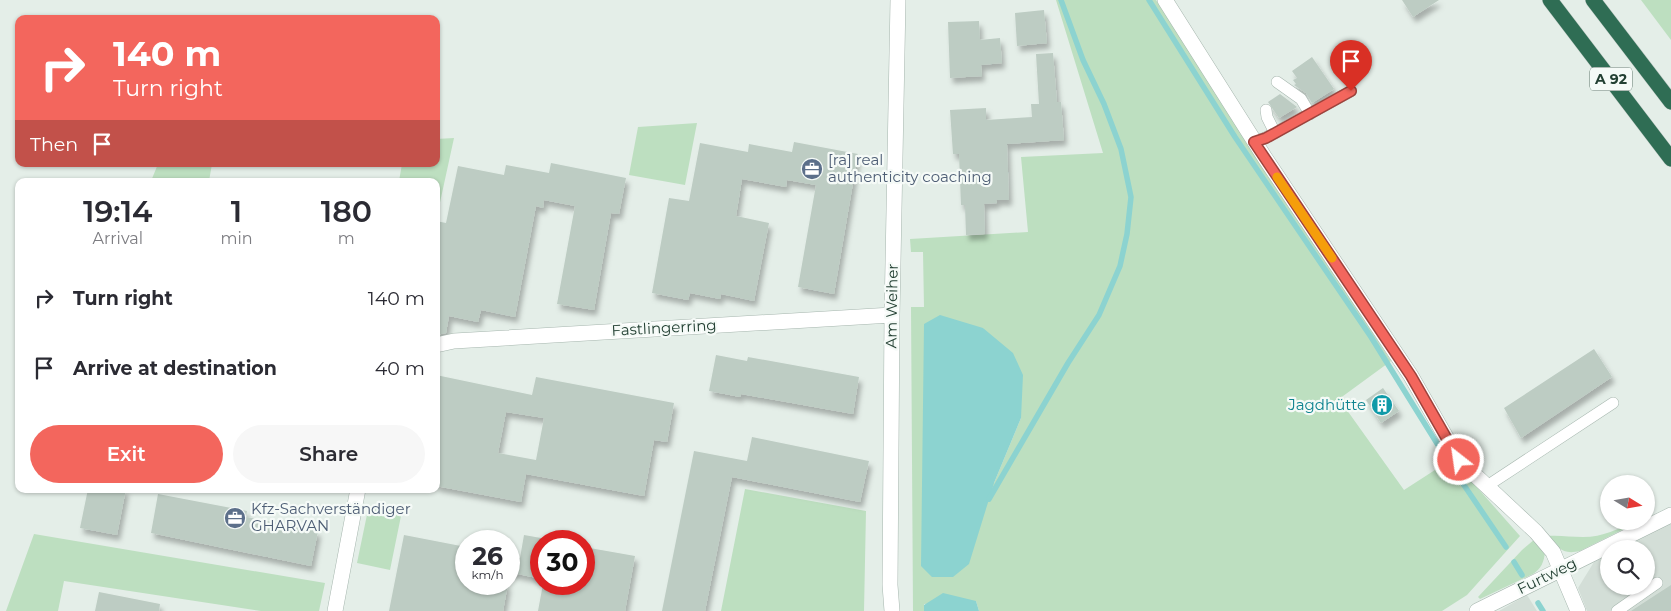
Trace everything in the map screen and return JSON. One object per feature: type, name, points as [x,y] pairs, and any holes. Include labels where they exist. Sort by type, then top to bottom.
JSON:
[{"type":"highway","name":"A 92","points":[[1550,0],[1671,159]]},
{"type":"highway","name":"A 92","points":[[1593,0],[1671,102]]},
{"type":"street","name":"Am Weiher","points":[[892,611],[890,585],[892,315],[898,0]]},
{"type":"street","points":[[1165,0],[1254,142],[1411,376],[1459,460],[1536,532],[1553,552],[1578,611]]},
{"type":"street","name":"Fastlingerring","points":[[440,344],[454,341],[892,315]]},
{"type":"street","points":[[335,611],[357,493]]},
{"type":"street","name":"Furtweg","points":[[1478,611],[1671,515]]},
{"type":"lane","points":[[1277,82],[1301,99],[1310,114]]},
{"type":"lane","points":[[1254,142],[1275,133],[1351,91]]},
{"type":"lane","points":[[1266,110],[1267,117],[1275,133]]},
{"type":"lane","points":[[1487,486],[1613,403]]},
{"type":"lane","points":[[1617,611],[1657,583]]},
{"type":"shaded area","points":[[1671,524],[1671,611],[1587,611],[1578,588],[1594,562],[1600,559],[1600,595],[1655,595],[1655,540],[1639,540]]},
{"type":"shaded area","points":[[1527,595],[1537,611],[1499,611]]},
{"type":"green space","points":[[1056,0],[1156,0],[1391,361],[1339,399],[1404,490],[1452,459],[1520,536],[1467,595],[1442,611],[979,611],[976,601],[924,604],[924,611],[913,611],[911,307],[924,307],[923,252],[911,252],[910,239],[1028,232],[1021,157],[1103,153]],"holes":[[[983,328],[1021,418],[994,483]]]},
{"type":"green space","points":[[1641,0],[1671,0],[1671,40]]},
{"type":"green space","points":[[697,123],[685,185],[629,175],[638,127]]},
{"type":"green space","points":[[454,138],[440,202],[440,178],[400,178],[401,167],[440,167],[440,139]]},
{"type":"green space","points":[[157,167],[211,167],[210,178],[152,178]]},
{"type":"green space","points":[[745,489],[866,511],[864,611],[721,611]]},
{"type":"green space","points":[[369,505],[402,511],[390,570],[357,563]]},
{"type":"green space","points":[[1622,530],[1580,551],[1574,552],[1561,550],[1547,536],[1583,537],[1597,536]]},
{"type":"green space","points":[[34,534],[325,583],[319,611],[261,611],[64,581],[58,611],[6,611]]},
{"type":"green space","points":[[1535,539],[1545,552],[1543,562],[1538,570],[1480,599],[1478,597],[1522,550]]},
{"type":"water","points":[[940,315],[983,328],[1013,353],[1023,375],[1021,418],[994,483],[969,564],[953,577],[932,577],[921,566],[924,324]]},
{"type":"water","points":[[943,593],[976,601],[979,611],[924,611],[924,605]]},
{"type":"building","points":[[1402,0],[1439,0],[1413,17]]},
{"type":"building","points":[[1044,10],[1047,43],[1017,46],[1015,13]]},
{"type":"building","points":[[979,21],[980,40],[1000,38],[1002,63],[981,65],[982,76],[950,78],[948,22]]},
{"type":"building","points":[[1053,53],[1057,102],[1061,102],[1064,140],[1007,144],[1009,200],[996,200],[997,203],[984,204],[985,234],[966,235],[965,205],[961,205],[959,154],[953,154],[950,110],[986,108],[986,120],[1032,117],[1031,104],[1039,104],[1036,54]]},
{"type":"building","points":[[1312,57],[1334,89],[1312,103],[1306,93],[1294,85],[1296,84],[1293,80],[1297,78],[1292,71]]},
{"type":"building","points":[[1280,94],[1297,107],[1279,118],[1268,102]]},
{"type":"building","points":[[794,142],[858,154],[834,294],[798,287],[816,185],[787,180],[786,187],[742,179],[736,216],[769,223],[754,301],[721,294],[720,299],[690,293],[688,300],[652,293],[669,198],[689,201],[700,143],[748,152],[749,144],[792,152]]},
{"type":"building","points":[[551,163],[626,178],[619,214],[611,213],[594,310],[557,304],[575,206],[544,200],[543,208],[536,206],[515,317],[481,310],[478,322],[449,316],[446,333],[440,334],[440,222],[446,223],[458,166],[504,175],[506,165],[549,173]]},
{"type":"building","points":[[1594,349],[1612,377],[1521,438],[1504,408]]},
{"type":"building","points":[[716,355],[747,361],[748,357],[859,377],[853,414],[741,394],[740,397],[709,391]]},
{"type":"building","points":[[440,376],[532,395],[536,377],[674,403],[667,442],[654,440],[644,496],[526,474],[521,502],[440,487]],"holes":[[[506,412],[544,418],[536,460],[498,453]]]},
{"type":"building","name":"Jagdhütte","points":[[1383,388],[1399,411],[1381,423],[1366,400]]},
{"type":"building","points":[[752,437],[869,461],[860,502],[732,477],[705,611],[662,611],[694,451],[747,461]]},
{"type":"building","points":[[87,493],[125,493],[117,535],[80,528]]},
{"type":"building","points":[[158,494],[247,511],[246,517],[318,531],[311,566],[151,533]]},
{"type":"building","points":[[404,535],[455,545],[455,595],[506,595],[503,611],[389,611]]},
{"type":"building","points":[[524,535],[530,536],[530,577],[520,574],[520,558]]},
{"type":"building","points":[[595,549],[635,556],[625,611],[538,611],[541,595],[595,595]]},
{"type":"building","points":[[1671,585],[1671,611],[1631,611]]},
{"type":"building","points":[[99,592],[160,604],[159,611],[95,611]]},
{"type":"waterway","points":[[989,499],[1068,363],[1099,315],[1120,266],[1127,234],[1131,197],[1121,149],[1104,104],[1083,60],[1061,0]]},
{"type":"waterway","points":[[1149,0],[1235,137],[1371,337],[1451,466],[1506,547]]},
{"type":"waterway","points":[[1514,562],[1522,575]]},
{"type":"waterway","points":[[1538,603],[1543,611]]},
{"type":"slow traffic","points":[[1277,177],[1332,258]]},
{"type":"place","name":"[ra] real authenticity coaching","points":[[812,169]]},
{"type":"place","name":"Jagdhütte","points":[[1382,405]]},
{"type":"place","name":"Kfz-Sachverständiger GHARVAN","points":[[235,518]]},
{"type":"route","points":[[1351,91],[1266,138],[1254,142],[1411,376],[1459,460]]}]
